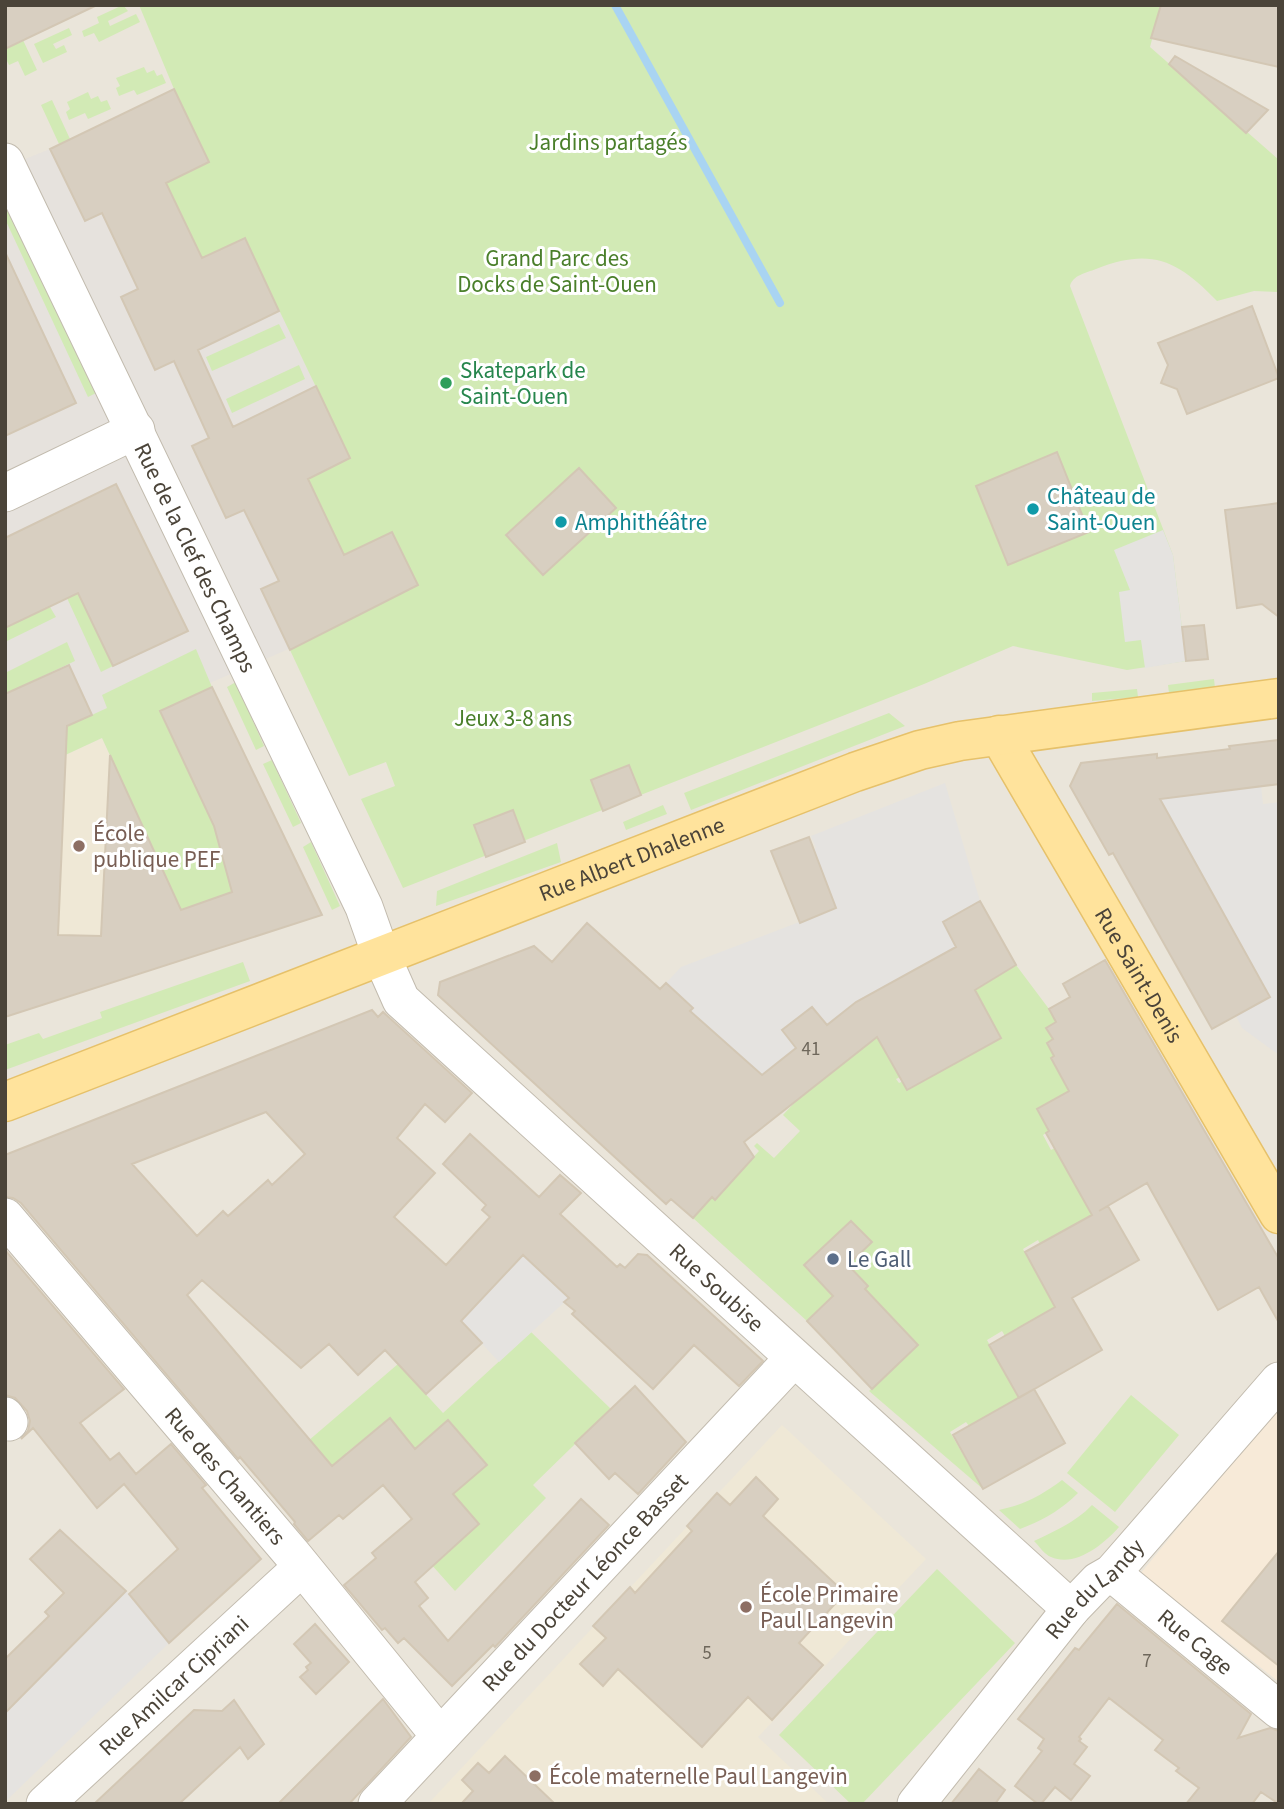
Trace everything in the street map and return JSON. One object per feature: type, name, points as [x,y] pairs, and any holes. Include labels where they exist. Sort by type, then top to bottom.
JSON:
[{"type":"main road","name":"Rue Albert Dhalenne","points":[[5,1102],[855,772],[920,750],[999,735],[1279,698]]},
{"type":"main road","name":"Rue Saint-Denis","points":[[999,735],[1279,1214]]},
{"type":"street","name":"Rue de la Clef des Champs","points":[[5,162],[364,907],[381,955]]},
{"type":"street","points":[[5,493],[136,430]]},
{"type":"street","name":"Rue Soubise","points":[[381,955],[401,1000],[1070,1609]]},
{"type":"street","name":"Rue des Chantiers","points":[[5,1217],[303,1567],[440,1736]]},
{"type":"street","name":"Rue du Docteur Léonce Basset","points":[[377,1804],[793,1359]]},
{"type":"street","name":"Rue du Landy","points":[[916,1804],[1070,1609],[1098,1581],[1112,1573],[1279,1381]]},
{"type":"street","name":"Rue Amilcar Cipriani","points":[[45,1804],[303,1567]]},
{"type":"street","name":"Rue Cage","points":[[1112,1573],[1279,1710]]},
{"type":"shaded area","points":[[5,5],[1279,5],[1279,1804],[5,1804]]},
{"type":"shaded area","points":[[174,89],[350,458],[418,585],[307,641],[5,772],[5,167],[50,149]]},
{"type":"shaded area","points":[[1163,530],[1173,555],[1186,661],[1145,668],[1141,640],[1125,642],[1119,592],[1130,590],[1114,550]]},
{"type":"shaded area","name":"École publique PEF","points":[[102,738],[202,954],[5,1017],[5,783]]},
{"type":"shaded area","points":[[945,783],[980,901],[943,922],[956,947],[856,1002],[827,1025],[812,1007],[782,1030],[796,1048],[763,1076],[694,1014],[686,1016],[693,1008],[666,983],[681,967],[836,908],[813,850],[816,848],[811,836]]},
{"type":"shaded area","points":[[1261,786],[1263,804],[1279,802],[1279,1055],[1242,1028],[1236,1016],[1269,997],[1117,794],[1163,799]]},
{"type":"shaded area","points":[[523,1255],[569,1298],[499,1362],[461,1321]]},
{"type":"shaded area","points":[[1279,1404],[1279,1682],[1141,1573]]},
{"type":"shaded area","name":"École Primaire Paul Langevin","points":[[782,1425],[926,1559],[758,1737],[829,1804],[428,1804]]},
{"type":"shaded area","points":[[126,1591],[169,1643],[5,1802],[5,1713]]},
{"type":"green space","points":[[123,5],[128,11],[108,21],[110,26],[136,14],[140,22],[99,42],[94,33],[84,37],[82,31],[99,23],[97,17]]},
{"type":"green space","name":"Grand Parc des Docks de Saint-Ouen","points":[[139,5],[1161,5],[1150,47],[1279,160],[1279,292],[1254,291],[1217,301],[1176,267],[1149,259],[1116,262],[1084,273],[1070,286],[1173,555],[1186,661],[1127,670],[1013,646],[924,684],[403,888],[361,799],[395,786],[386,762],[349,776],[290,650],[418,585],[392,532],[344,555],[308,479],[350,458],[245,239],[202,258],[166,183],[209,162],[174,89]]},
{"type":"green space","points":[[69,28],[72,35],[53,44],[56,49],[64,45],[67,52],[43,63],[34,44]]},
{"type":"green space","points":[[23,40],[37,70],[25,76],[18,61],[9,65],[5,57],[5,49]]},
{"type":"green space","points":[[144,67],[147,73],[154,70],[157,76],[162,74],[166,83],[137,95],[134,90],[119,96],[116,88],[120,86],[116,78]]},
{"type":"green space","points":[[88,92],[91,99],[98,96],[101,102],[107,100],[111,109],[88,119],[85,113],[69,120],[66,112],[70,109],[67,102]]},
{"type":"green space","points":[[52,100],[70,139],[59,144],[41,105]]},
{"type":"green space","points":[[5,197],[96,393],[88,397],[5,219]]},
{"type":"green space","points":[[279,324],[286,338],[212,371],[206,357]]},
{"type":"green space","points":[[299,365],[305,379],[232,413],[226,399]]},
{"type":"green space","points":[[78,593],[113,666],[101,672],[67,598]]},
{"type":"green space","points":[[50,607],[56,617],[5,642],[5,628]]},
{"type":"green space","points":[[67,642],[75,661],[5,694],[5,673]]},
{"type":"green space","points":[[196,649],[212,687],[160,712],[214,826],[232,892],[181,910],[102,738],[5,783],[5,755],[107,708],[102,695]]},
{"type":"green space","points":[[1214,679],[1215,688],[1169,693],[1168,685]]},
{"type":"green space","points":[[236,682],[264,746],[256,750],[227,687]]},
{"type":"green space","points":[[1137,689],[1138,697],[1092,701],[1092,693]]},
{"type":"green space","points":[[889,713],[905,726],[691,810],[684,793]]},
{"type":"green space","points":[[272,760],[301,823],[293,827],[263,764]]},
{"type":"green space","points":[[663,805],[667,814],[626,830],[623,822]]},
{"type":"green space","points":[[311,842],[340,906],[332,910],[303,847]]},
{"type":"green space","points":[[557,843],[561,862],[436,906],[437,891]]},
{"type":"green space","points":[[243,962],[250,981],[5,1070],[5,1045],[39,1033],[43,1039],[102,1018],[100,1012]]},
{"type":"green space","points":[[1016,965],[1056,1022],[1046,1028],[1053,1039],[1047,1043],[1057,1070],[1086,1074],[1049,1131],[1043,1135],[1051,1150],[1055,1148],[1092,1215],[1040,1244],[1038,1240],[1023,1249],[1055,1307],[1005,1336],[1002,1331],[987,1340],[1019,1398],[969,1426],[966,1422],[950,1432],[983,1489],[869,1391],[918,1345],[865,1289],[868,1286],[845,1268],[871,1240],[851,1221],[805,1265],[837,1292],[807,1321],[693,1218],[712,1197],[715,1199],[759,1151],[754,1146],[757,1143],[774,1158],[800,1131],[783,1115],[796,1101],[877,1037],[900,1077],[896,1079],[899,1083],[1001,1037],[986,1011],[971,993]]},
{"type":"green space","points":[[531,1332],[611,1409],[533,1485],[546,1498],[455,1591],[430,1563],[438,1562],[450,1551],[453,1494],[486,1465],[449,1420],[415,1449],[389,1419],[346,1453],[349,1457],[323,1479],[301,1447],[398,1364],[443,1413]]},
{"type":"green space","points":[[1131,1395],[1179,1435],[1115,1512],[1067,1473]]},
{"type":"green space","points":[[1062,1480],[1078,1493],[1058,1510],[1036,1522],[1020,1529],[999,1510],[1032,1499]]},
{"type":"green space","points":[[1092,1505],[1119,1527],[1088,1552],[1079,1557],[1060,1560],[1051,1557],[1034,1541],[1072,1521]]},
{"type":"green space","points":[[937,1569],[1015,1643],[862,1804],[851,1804],[779,1735]]},
{"type":"building","points":[[5,5],[97,5],[5,49]]},
{"type":"building","points":[[1161,5],[1279,5],[1279,67],[1151,38]]},
{"type":"building","points":[[1175,56],[1268,110],[1246,133],[1169,64]]},
{"type":"building","points":[[174,89],[209,162],[166,183],[202,258],[245,238],[279,311],[198,350],[233,427],[316,386],[350,458],[308,479],[344,555],[392,532],[418,585],[290,650],[261,589],[279,581],[244,510],[226,518],[192,446],[209,438],[174,361],[155,370],[121,297],[138,289],[102,213],[85,221],[50,149]]},
{"type":"building","points":[[5,252],[76,403],[5,436]]},
{"type":"building","points":[[1252,306],[1279,378],[1187,414],[1177,389],[1161,383],[1168,365],[1158,343]]},
{"type":"building","name":"Château de Saint-Ouen","points":[[1057,452],[1089,532],[1008,565],[976,486]]},
{"type":"building","name":"Amphithéâtre","points":[[579,468],[616,508],[543,575],[506,535]]},
{"type":"building","points":[[116,484],[188,631],[113,666],[78,593],[5,628],[5,538]]},
{"type":"building","points":[[1279,503],[1279,617],[1262,604],[1237,608],[1225,510]]},
{"type":"building","points":[[1204,625],[1208,659],[1186,661],[1182,627]]},
{"type":"building","points":[[69,665],[92,715],[67,726],[58,935],[101,936],[110,755],[181,910],[232,892],[214,826],[160,711],[212,687],[322,915],[5,1017],[5,694]]},
{"type":"building","points":[[1279,740],[1279,784],[1160,799],[1270,997],[1212,1029],[1113,853],[1109,855],[1070,786],[1081,763],[1157,754],[1157,758]]},
{"type":"building","points":[[629,765],[641,795],[603,811],[591,780]]},
{"type":"building","points":[[513,810],[525,842],[486,857],[474,825]]},
{"type":"building","points":[[809,837],[836,908],[800,923],[771,851]]},
{"type":"building","points":[[980,901],[1016,965],[975,990],[1001,1038],[907,1090],[877,1037],[744,1142],[754,1157],[715,1200],[712,1197],[693,1218],[671,1199],[666,1204],[438,995],[440,982],[534,946],[552,962],[587,923],[660,989],[666,983],[693,1008],[690,1011],[762,1075],[796,1048],[782,1030],[812,1007],[827,1025],[856,1002],[956,947],[943,922]]},
{"type":"building","points":[[1105,960],[1279,1259],[1279,1323],[1259,1287],[1218,1310],[1147,1183],[1099,1211],[1108,1206],[1139,1260],[1072,1298],[1102,1350],[1019,1398],[989,1345],[1055,1307],[1025,1252],[1092,1215],[1046,1133],[1049,1131],[1037,1109],[1069,1091],[1051,1058],[1054,1056],[1047,1043],[1053,1039],[1046,1028],[1056,1022],[1049,1009],[1070,997],[1063,984]]},
{"type":"building","points":[[372,1010],[378,1017],[383,1012],[472,1093],[445,1122],[425,1104],[397,1138],[435,1173],[394,1217],[446,1265],[490,1217],[482,1210],[486,1205],[443,1164],[470,1134],[539,1197],[560,1175],[581,1193],[560,1214],[617,1267],[620,1264],[625,1268],[638,1254],[647,1255],[763,1361],[739,1386],[694,1345],[653,1389],[572,1314],[575,1311],[564,1302],[569,1298],[523,1255],[461,1321],[482,1343],[426,1394],[385,1350],[358,1375],[329,1344],[301,1368],[202,1280],[187,1295],[332,1466],[390,1418],[415,1449],[448,1420],[487,1465],[453,1494],[479,1524],[415,1582],[428,1598],[419,1606],[448,1641],[581,1499],[609,1525],[495,1647],[493,1645],[452,1686],[404,1638],[398,1643],[385,1628],[382,1630],[344,1585],[376,1558],[372,1553],[412,1519],[383,1485],[343,1519],[339,1515],[308,1541],[240,1457],[238,1459],[21,1203],[5,1197],[5,1155]],"holes":[[[266,1112],[305,1154],[272,1185],[268,1180],[228,1216],[223,1211],[197,1236],[132,1164]]]},
{"type":"building","points":[[851,1221],[872,1242],[848,1265],[868,1286],[865,1289],[918,1345],[872,1389],[807,1321],[833,1296],[804,1265]]},
{"type":"building","points":[[5,1250],[124,1389],[80,1423],[110,1460],[119,1453],[136,1474],[171,1444],[206,1485],[202,1488],[261,1559],[169,1643],[129,1594],[178,1549],[124,1484],[97,1508],[33,1428],[21,1439],[28,1431],[30,1421],[27,1411],[15,1398],[5,1395]]},
{"type":"building","points":[[635,1386],[686,1442],[638,1494],[615,1473],[609,1479],[575,1443]]},
{"type":"building","points":[[1034,1389],[1065,1443],[983,1489],[953,1435]]},
{"type":"building","points":[[756,1477],[778,1499],[763,1516],[845,1593],[799,1643],[823,1665],[772,1720],[748,1697],[702,1747],[618,1669],[603,1686],[580,1664],[606,1638],[593,1626],[630,1587],[635,1593],[692,1531],[687,1526],[717,1493],[730,1505]]},
{"type":"building","points":[[60,1530],[126,1591],[5,1713],[5,1659],[49,1616],[45,1612],[64,1593],[30,1559]]},
{"type":"building","points":[[1279,1551],[1279,1666],[1222,1621]]},
{"type":"building","points":[[1117,1604],[1251,1714],[1238,1738],[1270,1728],[1279,1731],[1279,1804],[1261,1792],[1252,1804],[1186,1804],[1199,1788],[1176,1771],[1179,1768],[1155,1750],[1163,1740],[1109,1698],[1079,1737],[1079,1741],[1087,1747],[1074,1764],[1090,1776],[1071,1800],[1055,1787],[1041,1804],[1038,1804],[1015,1786],[1042,1751],[1038,1748],[1044,1739],[1018,1719],[1075,1648],[1079,1650]]},
{"type":"building","points":[[315,1624],[349,1662],[316,1694],[300,1677],[311,1663],[294,1644]]},
{"type":"building","points":[[383,1699],[411,1737],[349,1804],[278,1804]]},
{"type":"building","points":[[234,1700],[264,1744],[248,1759],[240,1747],[179,1804],[94,1804],[194,1710],[222,1711]]},
{"type":"building","points":[[505,1756],[555,1804],[461,1804],[473,1791],[462,1780],[478,1763],[489,1773]]},
{"type":"building","points":[[979,1769],[1005,1790],[995,1804],[951,1804]]},
{"type":"waterway","points":[[615,5],[780,303]]},
{"type":"place","name":"Skatepark de Saint-Ouen","points":[[446,383]]},
{"type":"place","name":"Château de Saint-Ouen","points":[[1033,509]]},
{"type":"place","name":"Amphithéâtre","points":[[561,522]]},
{"type":"place","name":"École publique PEF","points":[[79,846]]},
{"type":"place","name":"Le Gall","points":[[833,1259]]},
{"type":"place","name":"École Primaire Paul Langevin","points":[[746,1607]]},
{"type":"place","name":"École maternelle Paul Langevin","points":[[535,1776]]},
{"type":"park label","name":"Jardins partagés","points":[[608,142]]},
{"type":"park label","name":"Jeux 3-8 ans","points":[[513,718]]}]
